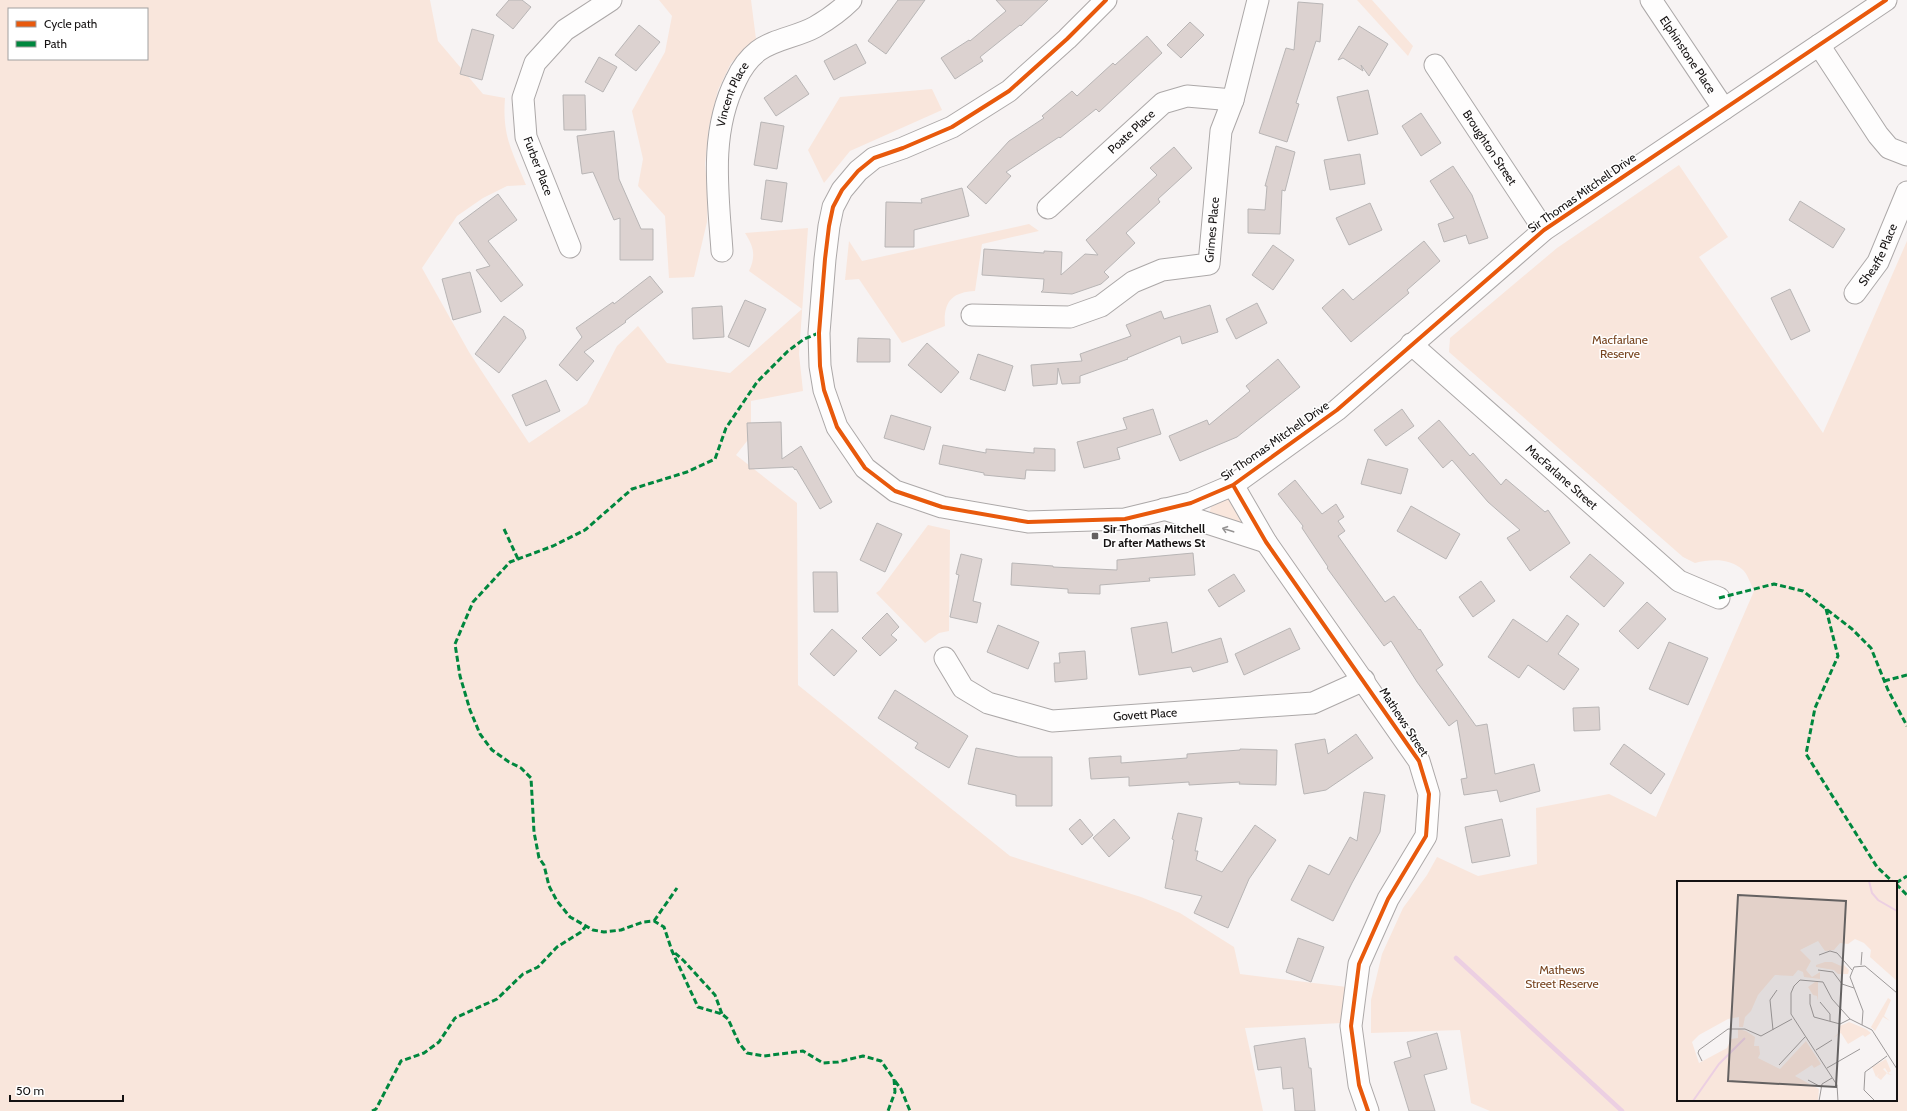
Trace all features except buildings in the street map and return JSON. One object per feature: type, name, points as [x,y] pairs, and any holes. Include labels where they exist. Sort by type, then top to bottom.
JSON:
[{"type":"street","name":"Furber Place","points":[[570,247],[526,137],[523,98],[536,62],[540,57],[565,30],[611,0]]},
{"type":"street","name":"Vincent Place","points":[[722,250],[716,178],[717,155],[721,124],[726,105],[730,92],[741,69],[758,51],[814,27],[851,0]]},
{"type":"street","name":"Sir Thomas Mitchell Drive","points":[[1106,0],[1067,39],[1009,91],[952,127],[903,148],[874,158],[858,171],[842,190],[833,207],[829,226],[819,333],[820,366],[824,390],[837,428],[865,468],[895,491],[942,507],[1028,522],[1126,519],[1191,503],[1233,485],[1337,410],[1411,344],[1544,230],[1886,0]]},
{"type":"street","name":"Grimes Place","points":[[972,315],[1070,317],[1101,306],[1133,282],[1162,270],[1209,264],[1221,131],[1233,100],[1258,0]]},
{"type":"street","name":"Elphinstone Place","points":[[1651,0],[1724,109]]},
{"type":"street","points":[[1819,45],[1878,135],[1889,148],[1907,156]]},
{"type":"street","name":"Broughton Street","points":[[1435,65],[1544,230]]},
{"type":"street","name":"Poate Place","points":[[1048,208],[1163,103],[1187,96],[1233,100]]},
{"type":"street","name":"Sheaffe Place","points":[[1855,293],[1878,262],[1907,192]]},
{"type":"street","name":"MacFarlane Street","points":[[1411,344],[1679,581],[1719,598]]},
{"type":"street","name":"Mathews Street","points":[[1233,485],[1266,542],[1364,680],[1419,761],[1429,794],[1426,836],[1388,899],[1359,964],[1351,1026],[1359,1085],[1368,1111]]},
{"type":"street","points":[[1164,509],[1266,542]]},
{"type":"street","name":"Govett Place","points":[[945,658],[963,688],[988,703],[1052,721],[1313,703],[1364,680]]},
{"type":"green space","points":[[0,0],[430,0],[438,41],[483,94],[505,98],[505,123],[509,143],[526,185],[507,186],[483,198],[457,216],[422,268],[469,352],[529,443],[587,404],[617,346],[638,326],[667,363],[730,373],[802,309],[749,271],[753,261],[753,252],[745,233],[808,228],[799,354],[803,391],[751,401],[751,436],[736,455],[797,503],[798,685],[1010,856],[1141,897],[1180,913],[1234,947],[1240,974],[1347,987],[1342,1023],[1245,1028],[1263,1111],[0,1111]]},
{"type":"green space","points":[[659,0],[751,0],[756,39],[731,63],[718,90],[709,127],[705,164],[708,198],[707,222],[694,277],[669,278],[665,216],[638,186],[643,159],[632,111],[665,52],[672,16]]},
{"type":"green space","points":[[1357,0],[1372,0],[1413,46],[1408,56]]},
{"type":"green space","points":[[932,89],[942,110],[850,151],[824,183],[808,150],[840,97]]},
{"type":"green space","points":[[1679,165],[1728,237],[1699,257],[1823,433],[1907,241],[1907,1111],[1490,1111],[1471,1103],[1460,1030],[1371,1033],[1371,1000],[1382,954],[1403,908],[1427,875],[1437,857],[1478,876],[1537,864],[1536,808],[1609,794],[1656,817],[1754,591],[1745,572],[1732,563],[1714,560],[1695,563],[1683,557],[1449,352],[1450,338],[1557,248]]},
{"type":"green space","points":[[1029,224],[1039,231],[982,244],[975,291],[960,294],[951,300],[946,311],[945,326],[902,343],[859,279],[845,280],[849,241],[862,261]]},
{"type":"green space","points":[[1227,499],[1231,499],[1246,526],[1209,515],[1211,507]]},
{"type":"green space","points":[[928,525],[950,530],[949,631],[939,633],[925,643],[876,593],[880,590]]},
{"type":"waterway","points":[[1456,958],[1622,1111]]},
{"type":"marked path","points":[[819,333],[804,339],[788,351],[757,382],[726,428],[715,459],[687,472],[632,489],[585,530],[553,546],[510,562],[473,602],[455,644],[460,676],[470,710],[480,734],[492,750],[509,762],[521,768],[531,778],[534,832],[539,858],[544,865],[549,886],[557,901],[570,917],[593,930],[604,932],[621,930],[643,922],[654,921],[664,927],[672,951],[698,1007],[722,1014],[728,1019],[739,1043],[747,1053],[764,1056],[803,1051],[823,1063],[838,1062],[863,1056],[881,1061],[894,1079],[895,1092],[888,1111]]},
{"type":"marked path","points":[[504,529],[518,559]]},
{"type":"marked path","points":[[1719,598],[1774,584],[1803,591],[1852,629],[1871,648],[1888,690],[1907,726]]},
{"type":"marked path","points":[[1826,609],[1838,656],[1815,708],[1806,754],[1877,867],[1892,881]]},
{"type":"marked path","points":[[1884,681],[1907,675]]},
{"type":"marked path","points":[[1897,882],[1907,876]]},
{"type":"marked path","points":[[1897,885],[1907,895]]},
{"type":"marked path","points":[[654,921],[677,888]]},
{"type":"marked path","points":[[372,1111],[376,1109],[401,1061],[424,1053],[439,1042],[455,1018],[497,999],[523,974],[538,967],[557,947],[581,932],[586,926]]},
{"type":"marked path","points":[[675,953],[715,995],[722,1014]]},
{"type":"marked path","points":[[895,1081],[901,1089],[910,1111]]},
{"type":"cycle path","points":[[1106,0],[1067,39],[1009,91],[952,127],[903,148],[874,158],[858,171],[842,190],[833,207],[825,259],[819,333],[820,366],[824,390],[837,427],[865,468],[895,491],[942,507],[1028,522],[1125,519],[1191,503],[1233,485],[1337,410],[1544,230],[1886,0]]},
{"type":"cycle path","points":[[1233,485],[1266,542],[1419,761],[1429,794],[1426,836],[1388,899],[1359,964],[1351,1026],[1359,1085],[1368,1111]]},
{"type":"place","name":"Sir Thomas Mitchell Dr after Mathews St","points":[[1095,536]]},
{"type":"park label","name":"Macfarlane Reserve","points":[[1620,347]]},
{"type":"park label","name":"Mathews Street Reserve","points":[[1562,977]]}]
